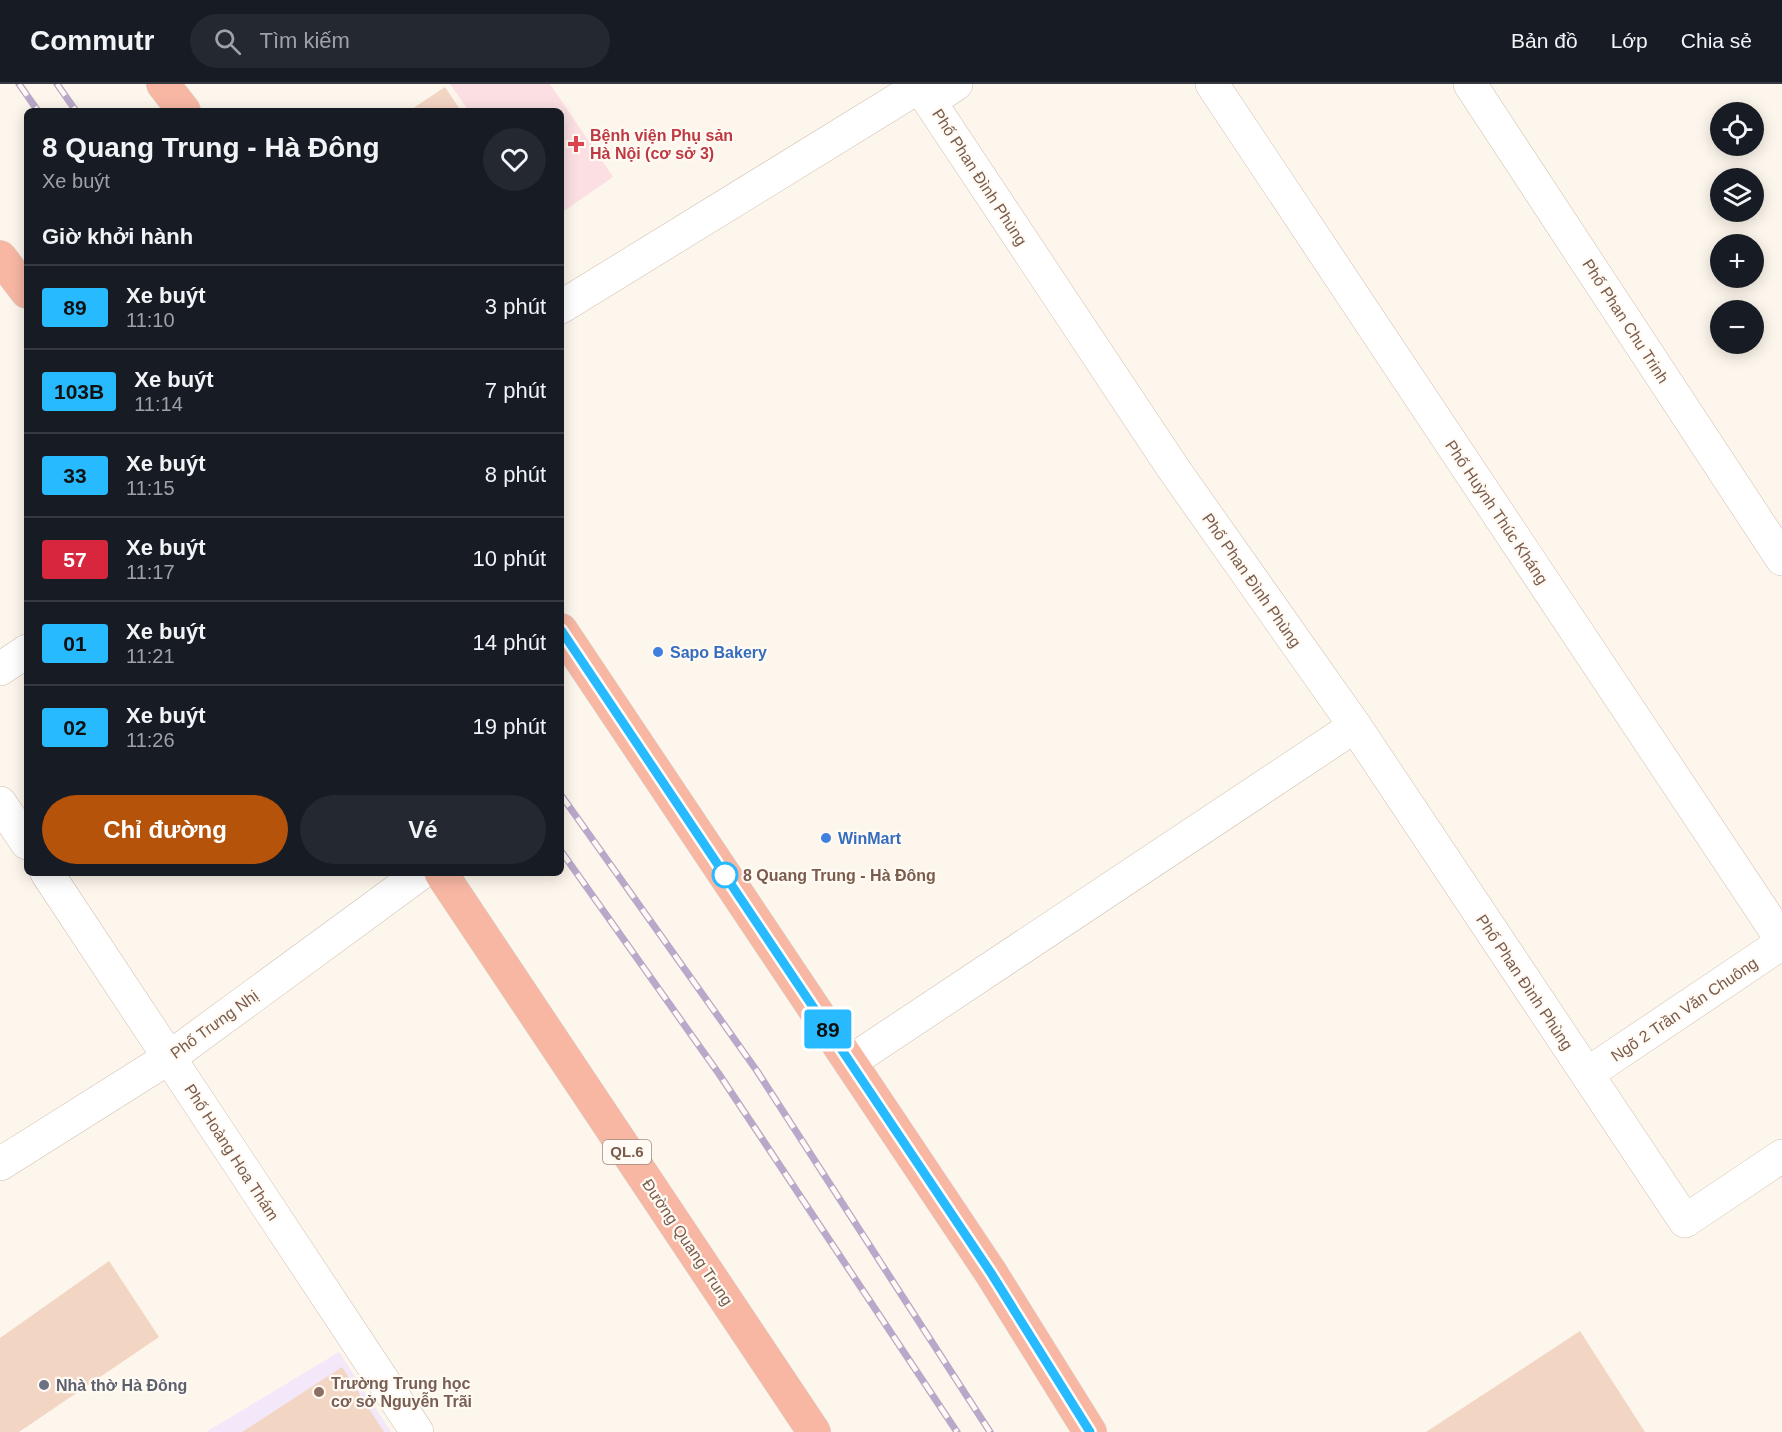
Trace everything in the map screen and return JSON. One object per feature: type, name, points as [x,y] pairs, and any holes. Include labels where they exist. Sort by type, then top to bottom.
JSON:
[{"type":"highway","points":[[163,84],[182,108]]},
{"type":"highway","points":[[0,257],[24,288]]},
{"type":"highway","points":[[564,634],[991,1273],[1090,1432]]},
{"type":"highway","name":"Đường Quang Trung","points":[[443,876],[814,1432]]},
{"type":"street","name":"Phố Huỳnh Thúc Kháng","points":[[1212,84],[1782,941]]},
{"type":"street","name":"Phố Phan Chu Trinh","points":[[1470,84],[1782,559]]},
{"type":"street","points":[[564,305],[931,89]]},
{"type":"street","name":"Phố Phan Đình Phùng","points":[[931,89],[1173,468],[1355,726],[1685,1221],[1782,1156]]},
{"type":"street","points":[[0,669],[24,653]]},
{"type":"street","points":[[850,1062],[1355,726]]},
{"type":"street","points":[[0,803],[24,839]]},
{"type":"street","name":"Phố Hoàng Hoa Thám","points":[[49,876],[417,1432]]},
{"type":"street","name":"Phố Trưng Nhị","points":[[0,1164],[170,1057],[417,876]]},
{"type":"street","name":"Ngõ 2 Trần Văn Chuông","points":[[1587,1074],[1782,941]]},
{"type":"shaded area","name":"Bệnh viện Phụ sản Hà Nội (cơ sở 3)","points":[[450,84],[550,84],[613,177],[564,211],[564,108],[467,108]]},
{"type":"shaded area","name":"Trường Trung học cơ sở Nguyễn Trãi","points":[[339,1352],[391,1432],[206,1432]]},
{"type":"building","points":[[445,87],[459,108],[414,108]]},
{"type":"building","name":"Nhà thờ Hà Đông","points":[[109,1261],[159,1337],[19,1432],[0,1432],[0,1338]]},
{"type":"building","points":[[1580,1331],[1645,1432],[1426,1432]]},
{"type":"building","name":"Trường Trung học cơ sở Nguyễn Trãi","points":[[342,1367],[384,1432],[242,1432]]},
{"type":"railway","points":[[19,84],[36,108]]},
{"type":"railway","points":[[57,84],[74,108]]},
{"type":"railway","points":[[564,799],[757,1071],[990,1432]]},
{"type":"railway","points":[[564,855],[719,1074],[957,1432]]},
{"type":"bus line","name":"89","points":[[564,634],[991,1273],[1090,1432]]},
{"type":"place","name":"Bệnh viện Phụ sản Hà Nội (cơ sở 3)","points":[[576,144]]},
{"type":"place","name":"Sapo Bakery","points":[[658,652]]},
{"type":"place","name":"WinMart","points":[[826,838]]},
{"type":"place","name":"8 Quang Trung - Hà Đông","points":[[725,875]]},
{"type":"place","name":"Nhà thờ Hà Đông","points":[[44,1385]]},
{"type":"place","name":"Trường Trung học cơ sở Nguyễn Trãi","points":[[319,1392]]}]
